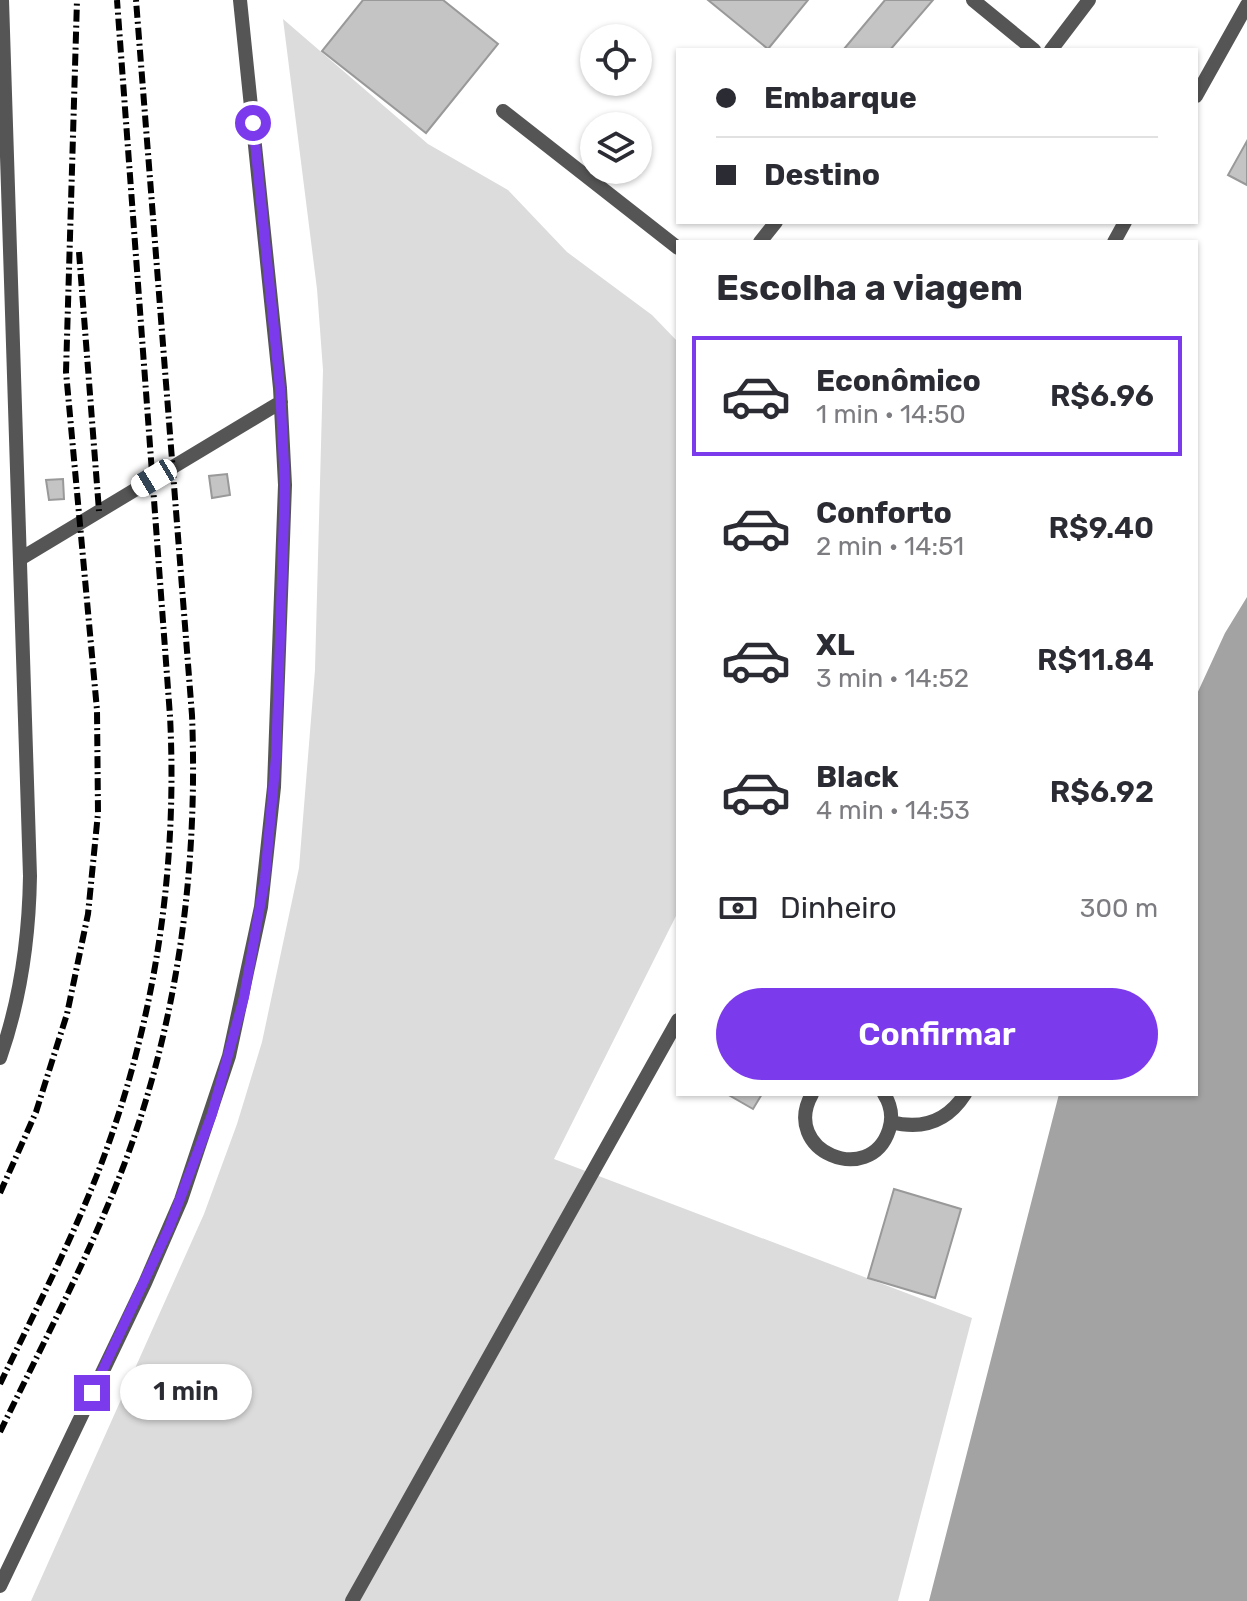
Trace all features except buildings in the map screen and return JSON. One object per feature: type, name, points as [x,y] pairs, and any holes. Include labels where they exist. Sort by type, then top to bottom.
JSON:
[{"type":"lane","points":[[0,1058],[21,979],[29,902],[2,0]]},
{"type":"lane","points":[[0,1586],[145,1283],[181,1200],[212,1114],[244,997],[261,907],[274,787],[285,510],[281,402],[240,0]]},
{"type":"lane","points":[[973,0],[1032,48]]},
{"type":"lane","points":[[1053,48],[1089,0]]},
{"type":"lane","points":[[1198,92],[1247,5]]},
{"type":"lane","points":[[503,111],[676,246]]},
{"type":"lane","points":[[762,240],[774,224]]},
{"type":"lane","points":[[20,559],[281,402]]},
{"type":"lane","points":[[352,1601],[676,1024]]},
{"type":"lane","points":[[811,1096],[806,1112],[810,1136],[816,1146],[837,1158],[862,1158],[873,1152],[888,1134],[891,1109],[885,1096]]},
{"type":"lane","points":[[891,1122],[916,1126],[928,1124],[951,1112],[963,1096]]},
{"type":"shaded area","points":[[283,19],[428,144],[508,190],[567,252],[652,315],[676,340],[676,916],[554,1159],[972,1318],[898,1601],[31,1601],[204,1214],[237,1124],[262,1042],[299,868],[315,670],[323,370],[317,289]]},
{"type":"shaded area","points":[[1247,597],[1247,1601],[929,1601],[1058,1096],[1198,1096],[1198,692],[1225,633]]},
{"type":"railway","points":[[0,1193],[36,1112],[67,1014],[88,914],[98,813],[97,710],[66,372],[77,0]]},
{"type":"railway","points":[[0,1384],[75,1228],[117,1120],[134,1063],[158,949],[170,833],[170,716],[117,0]]},
{"type":"railway","points":[[0,1432],[83,1261],[127,1157],[160,1049],[172,994],[188,883],[192,827],[192,715],[136,0]]},
{"type":"railway","points":[[79,252],[99,511]]},
{"type":"route","points":[[92,1393],[169,1228],[212,1114],[244,997],[265,878],[276,757],[285,485],[280,388],[253,123]]}]
